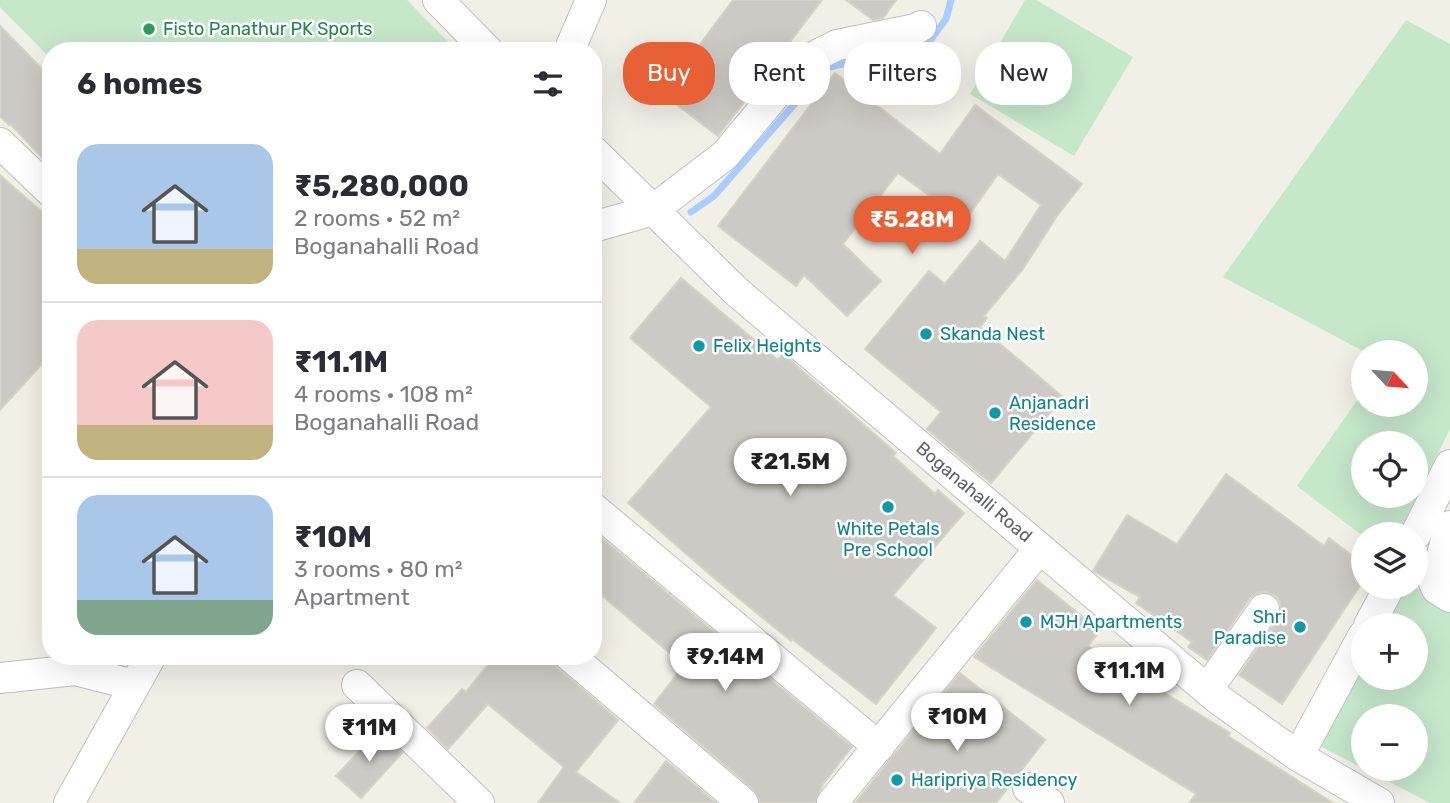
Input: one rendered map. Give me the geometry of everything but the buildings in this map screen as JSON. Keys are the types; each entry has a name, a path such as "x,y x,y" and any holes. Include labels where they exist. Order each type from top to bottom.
{"street":[{"path":"438,0 479,42"},
{"path":"573,42 591,0"},
{"path":"602,224 653,210 725,155 785,83 819,54 837,45 921,26"},
{"path":"0,143 42,183"},
{"name":"Boganahalli Road","path":"602,159 737,292 1207,690 1298,756 1379,803"},
{"path":"1427,522 1440,508 1450,465"},
{"path":"602,516 878,747"},
{"path":"1450,526 1434,583 1437,589 1450,597"},
{"path":"832,803 1040,548"},
{"path":"1207,690 1264,609"},
{"path":"1298,756 1351,658"},
{"path":"69,803 146,665"},
{"path":"581,665 743,803"},
{"path":"4,675 75,670 134,685"},
{"path":"357,685 479,803"}],"green space":[{"name":"Fisto Panathur PK Sports","path":"0,0 407,0 448,42 42,42 42,50 0,7"},
{"path":"1025,0 1036,0 1133,57 1074,156 988,105 1072,105 1072,42 1000,42"},
{"path":"1406,20 1450,44 1450,429 1428,473 1428,431 1351,431 1351,508 1411,508 1404,522 1351,522 1351,527 1297,486 1351,409 1351,417 1428,417 1428,340 1351,340 1351,345 1223,277"},
{"path":"1428,595 1450,609 1450,803 1430,803 1388,781 1428,781 1428,704 1351,704 1351,762 1320,746 1351,690 1428,690 1428,613 1393,613 1401,599 1428,599"}],"waterway":[{"path":"691,212 714,196 826,68 929,42 946,19 951,0"}],"place":[{"name":"Fisto Panathur PK Sports","path":"149,29"},
{"name":"Skanda Nest","path":"926,334"},
{"name":"Felix Heights","path":"699,346"},
{"name":"Anjanadri Residence","path":"995,413"},
{"name":"White Petals Pre School","path":"888,507"},
{"name":"MJH Apartments","path":"1026,622"},
{"name":"Shri Paradise","path":"1300,627"},
{"name":"Haripriya Residency","path":"897,780"}]}
